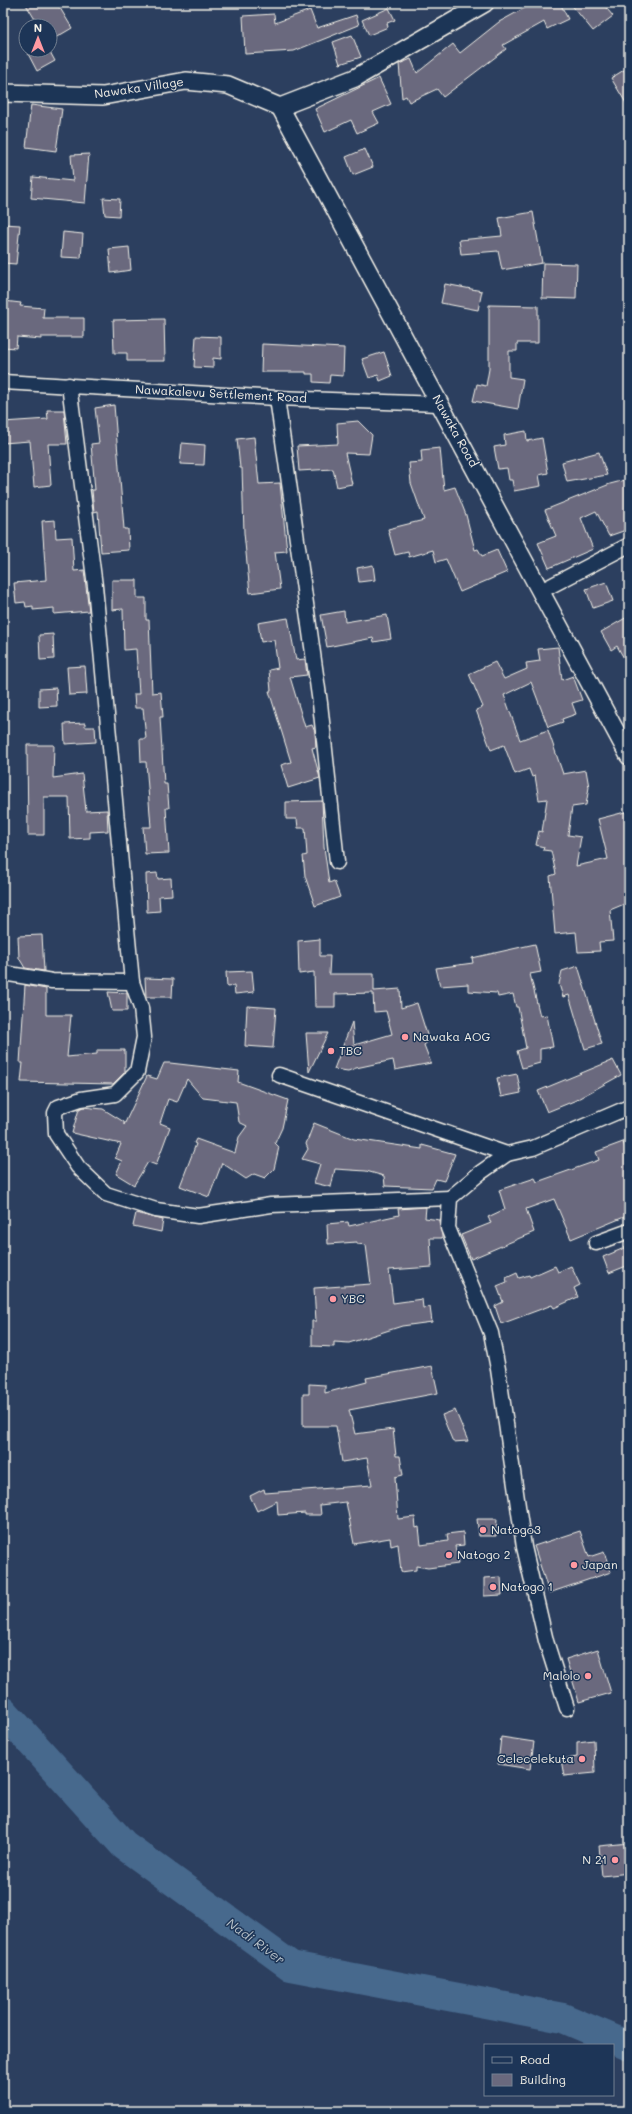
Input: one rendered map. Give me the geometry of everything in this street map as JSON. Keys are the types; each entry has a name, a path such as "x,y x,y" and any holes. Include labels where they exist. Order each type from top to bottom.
{"street":[{"path":"280,107 355,78 485,3"},
{"name":"Nawaka Village","path":"3,93 103,96 186,81 228,85 280,107"},
{"name":"Nawaka Road","path":"280,107 629,756"},
{"name":"Nawakalevu Settlement Road","path":"3,382 277,398 439,404"},
{"path":"68,385 95,586 132,982 141,1008 144,1037 137,1072 115,1094 81,1099 58,1107 55,1113 56,1134 78,1167 106,1194 156,1210 198,1216 271,1205 450,1198 480,1173 507,1154 533,1148 629,1107"},
{"path":"277,398 320,703 337,862"},
{"path":"541,590 629,545"},
{"path":"3,973 52,981 132,982"},
{"path":"279,1075 507,1154"},
{"path":"450,1198 448,1228 491,1333 498,1369 524,1547 546,1642 567,1708"},
{"path":"596,1243 629,1231"}],"building":[{"path":"25,3 57,3 72,28 58,36 58,18 34,18"},
{"path":"534,3 560,3 568,19 547,29 544,22 503,45 506,49 443,97 437,89 409,102 406,96 402,98 399,64 411,59 417,73 453,44 460,53 499,22"},
{"path":"570,3 602,3 613,16 593,31"},
{"path":"389,8 395,20 387,23 388,27 369,35 362,20"},
{"path":"310,10 317,28 356,15 359,25 294,51 245,54 243,16 274,14 275,23"},
{"path":"352,35 361,57 340,64 333,42"},
{"path":"30,58 53,58 55,61 37,71"},
{"path":"624,70 629,78 629,108 611,78"},
{"path":"379,78 391,104 373,112 379,123 357,133 351,120 325,132 315,109"},
{"path":"31,105 62,109 56,151 26,147"},
{"path":"365,149 373,167 353,175 346,157"},
{"path":"89,154 85,203 31,198 33,177 73,181 71,155"},
{"path":"103,198 120,199 119,216 105,215"},
{"path":"533,212 542,263 502,270 498,251 461,254 459,240 502,236 499,218"},
{"path":"3,224 20,225 16,264 3,263"},
{"path":"63,232 83,234 81,258 61,257"},
{"path":"129,247 131,270 111,273 109,249"},
{"path":"543,263 577,264 576,299 542,298"},
{"path":"445,284 482,291 478,310 441,303"},
{"path":"4,301 21,303 20,306 44,308 43,318 84,318 84,337 41,337 41,339 17,337 16,348 3,347"},
{"path":"489,305 538,306 538,343 517,343 517,351 509,351 509,377 523,379 518,409 473,401 477,384 486,386 489,369"},
{"path":"164,319 165,361 127,361 127,353 114,353 113,320"},
{"path":"196,336 221,337 221,359 213,358 213,368 194,367"},
{"path":"262,344 344,348 343,376 330,375 329,383 313,382 313,374 306,374 306,372 261,372"},
{"path":"384,352 392,376 380,381 378,375 369,378 362,359"},
{"path":"114,405 124,529 128,529 129,550 101,552 98,511 94,512 92,490 95,490 91,444 99,443 95,408"},
{"path":"47,410 64,410 67,444 48,444 51,485 34,487 30,441 3,443 3,422 48,419"},
{"path":"358,421 372,435 369,454 345,453 352,484 337,487 333,469 299,471 297,446 338,444 337,423"},
{"path":"526,431 527,441 542,438 548,473 539,475 541,486 514,491 512,480 509,480 507,468 498,469 494,447 505,445 504,435"},
{"path":"254,437 259,484 280,483 287,551 275,552 280,589 250,593 244,533 242,468 240,468 237,439"},
{"path":"182,443 205,445 204,465 180,464"},
{"path":"440,448 444,490 455,487 466,515 475,550 478,549 482,556 497,550 507,572 460,592 446,559 436,562 433,550 409,557 408,552 395,555 388,529 424,520 411,483 409,463 422,462 421,450"},
{"path":"599,452 607,475 567,482 562,462"},
{"path":"629,479 629,529 609,536 596,511 581,518 593,549 549,568 538,543 556,536 545,510 610,484"},
{"path":"55,520 56,538 72,537 74,571 84,570 89,611 54,614 54,608 33,610 33,606 26,607 25,602 16,603 14,583 46,580 42,521"},
{"path":"373,565 375,580 359,582 357,568"},
{"path":"112,580 137,580 137,598 146,598 146,620 149,620 152,693 161,692 163,717 160,717 164,784 167,784 169,808 166,808 169,853 145,854 143,827 151,827 146,762 141,762 140,739 146,739 143,708 135,708 134,694 139,694 136,649 124,650 123,609 112,610"},
{"path":"606,582 613,601 593,608 586,589"},
{"path":"344,611 345,622 387,615 391,639 374,642 373,638 327,647 321,615"},
{"path":"629,616 629,667 617,646 611,650 601,632"},
{"path":"288,618 296,660 305,659 307,675 290,677 305,727 312,725 315,732 316,747 312,748 320,778 288,788 281,765 291,762 269,691 271,691 269,670 278,668 274,640 261,642 258,623"},
{"path":"53,634 54,659 40,660 39,635"},
{"path":"558,647 562,680 573,676 582,700 572,703 576,714 562,719 563,722 548,727 531,682 504,695 520,740 548,730 563,774 586,770 589,787 586,805 572,807 568,835 581,837 576,866 608,859 598,819 629,811 629,902 610,910 613,941 599,942 600,951 578,952 576,932 555,934 550,876 556,874 551,851 543,850 544,847 536,845 539,831 542,832 547,799 539,800 535,776 532,777 529,769 515,774 504,745 491,750 476,710 483,707 469,674 495,662 504,679 527,669 526,663 540,661 538,649"},
{"path":"85,666 87,694 69,695 67,667"},
{"path":"56,688 57,706 39,707 39,689"},
{"path":"85,723 85,727 95,727 96,742 65,744 64,724"},
{"path":"27,745 54,745 53,778 82,774 86,811 107,810 108,831 90,832 90,838 70,839 69,797 44,797 44,835 28,835"},
{"path":"322,801 324,847 329,883 334,881 340,897 315,906 305,876 303,856 307,855 305,828 298,828 297,819 286,819 286,802"},
{"path":"157,873 158,879 171,878 172,895 159,896 160,911 147,912 146,874"},
{"path":"42,935 44,971 25,968 19,958 18,936"},
{"path":"320,939 320,956 330,956 329,974 374,974 374,991 400,989 401,1008 417,1003 429,1041 424,1045 431,1063 395,1070 393,1060 348,1071 334,1069 352,1022 354,1045 392,1034 386,1011 374,1012 373,993 335,994 335,1007 315,1007 314,972 299,974 298,941"},
{"path":"535,944 541,972 530,974 540,1016 547,1015 553,1047 540,1049 540,1063 522,1068 517,1051 526,1048 518,1007 516,1007 513,994 498,997 497,993 468,991 468,984 440,986 436,968 473,963 472,958"},
{"path":"578,966 602,1044 585,1049 569,995 563,997 559,984 562,971"},
{"path":"252,971 254,992 235,994 234,986 227,987 226,972"},
{"path":"145,978 173,979 172,997 146,997"},
{"path":"25,985 46,989 46,1015 71,1015 67,1057 97,1054 97,1050 125,1050 125,1072 113,1084 21,1082 23,1063 20,1063"},
{"path":"108,992 127,993 127,1011 112,1011"},
{"path":"247,1006 276,1008 273,1048 245,1046"},
{"path":"306,1033 328,1033 309,1072"},
{"path":"613,1060 621,1075 574,1101 547,1112 538,1091"},
{"path":"164,1063 239,1071 238,1082 288,1100 282,1128 275,1143 279,1147 274,1169 265,1178 254,1174 246,1179 222,1163 209,1197 180,1186 196,1144 194,1143 196,1139 235,1153 239,1137 247,1126 239,1122 236,1102 203,1098 187,1079 177,1102 168,1099 160,1123 170,1127 156,1165 148,1162 134,1185 116,1174 122,1161 115,1158 121,1144 72,1133 79,1109 83,1107 103,1109 124,1122 124,1125 147,1076 157,1079"},
{"path":"517,1074 521,1093 501,1097 497,1078"},
{"path":"314,1123 354,1139 422,1149 422,1145 455,1154 444,1181 436,1179 432,1188 385,1186 384,1176 366,1171 335,1169 331,1187 314,1183 320,1164 302,1159 308,1149 306,1144"},
{"path":"623,1142 629,1158 629,1215 571,1239 554,1199 526,1209 534,1232 471,1259 461,1235 491,1223 488,1217 505,1209 499,1190 535,1178 537,1182 599,1160 596,1152"},
{"path":"426,1207 425,1218 440,1220 442,1235 442,1238 430,1238 432,1267 389,1270 393,1303 422,1299 423,1308 430,1307 432,1322 402,1326 349,1343 334,1342 334,1347 312,1346 312,1321 316,1321 314,1288 371,1284 366,1245 357,1244 357,1242 328,1244 327,1224 348,1222 349,1226 399,1215 398,1209"},
{"path":"136,1213 163,1220 161,1232 133,1226"},
{"path":"629,1246 629,1265 609,1273 603,1257"},
{"path":"555,1266 558,1272 571,1266 580,1285 574,1288 578,1297 554,1308 552,1305 501,1324 495,1306 503,1302 497,1286 507,1282 506,1278 517,1273 519,1278 529,1275 530,1277"},
{"path":"432,1366 438,1393 349,1410 355,1434 393,1429 396,1456 400,1456 403,1475 395,1477 398,1519 415,1517 416,1528 419,1527 421,1545 448,1541 447,1534 463,1532 464,1545 455,1546 458,1564 428,1568 416,1566 416,1570 401,1572 398,1544 391,1546 390,1538 354,1544 346,1502 320,1505 321,1515 305,1515 305,1513 278,1515 277,1501 257,1511 250,1496 264,1489 265,1493 372,1485 367,1458 342,1462 336,1426 303,1426 303,1394 309,1394 309,1384 325,1385 325,1393 367,1382 366,1378"},
{"path":"455,1410 468,1441 453,1442 442,1415"},
{"name":"Natogo3","path":"477,1519 497,1519 496,1536 479,1536"},
{"name":"Japan","path":"580,1531 589,1557 604,1552 611,1572 549,1593 534,1546"},
{"name":"Natogo 1","path":"501,1577 502,1595 484,1596 484,1578"},
{"name":"Malolo","path":"598,1649 611,1693 579,1702 566,1659"},
{"path":"501,1737 534,1742 530,1769 498,1764"},
{"name":"Celecelekuta","path":"594,1740 595,1773 564,1776 561,1760 577,1757 577,1742"},
{"name":"N 21","path":"629,1843 629,1873 602,1876 599,1846"}],"waterway":[{"name":"Nadi River","path":"3,1711 124,1845 291,1966 563,2018 629,2046"}],"place":[{"name":"Nawaka AOG","path":"405,1037"},
{"name":"TBC","path":"331,1051"},
{"name":"YBC","path":"333,1299"},
{"name":"Natogo3","path":"483,1530"},
{"name":"Natogo 2","path":"449,1555"},
{"name":"Japan","path":"574,1565"},
{"name":"Natogo 1","path":"493,1587"},
{"name":"Malolo","path":"588,1676"},
{"name":"Celecelekuta","path":"582,1759"},
{"name":"N 21","path":"615,1860"}]}
